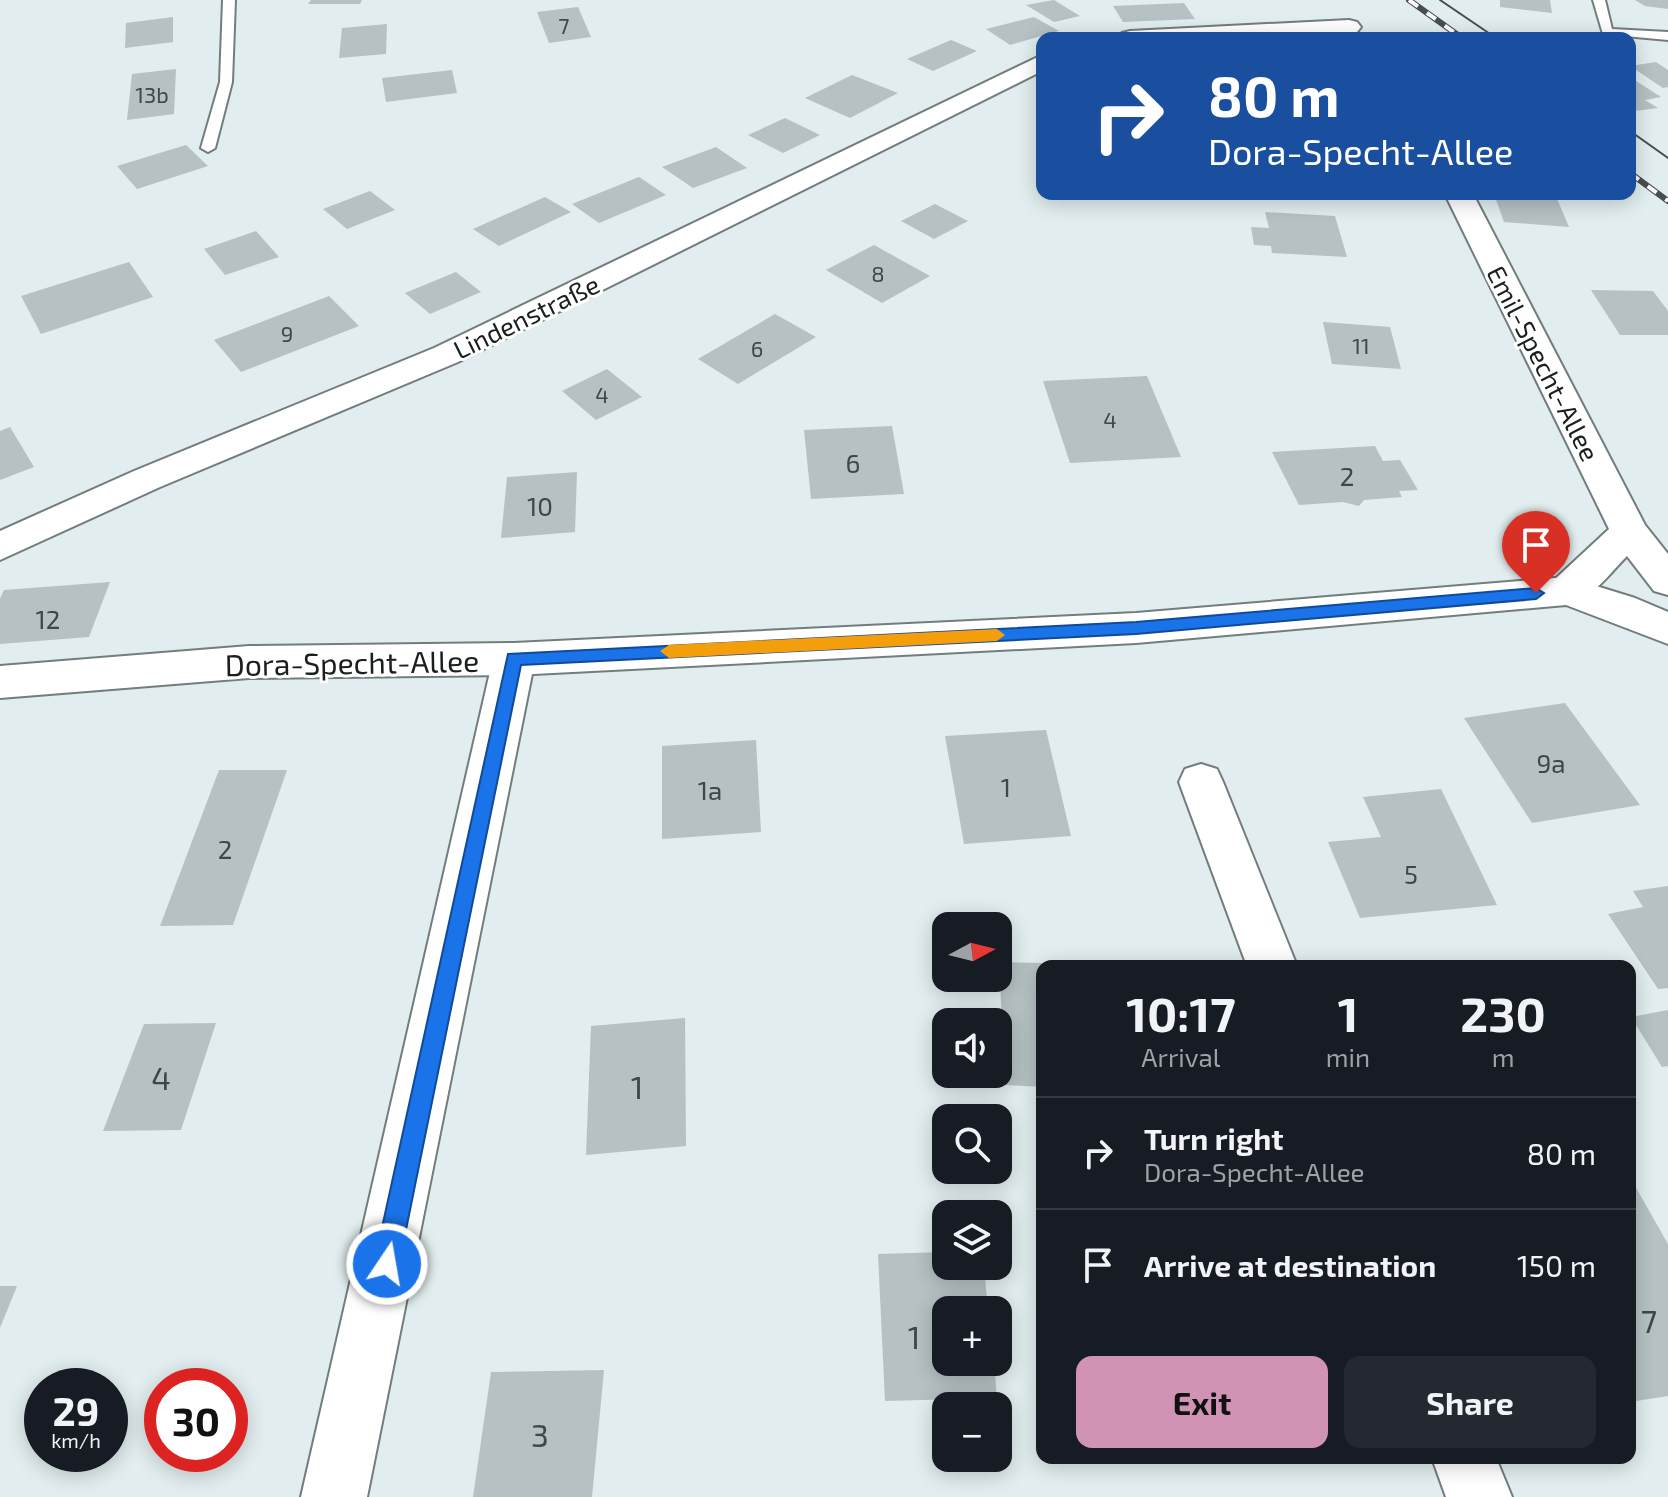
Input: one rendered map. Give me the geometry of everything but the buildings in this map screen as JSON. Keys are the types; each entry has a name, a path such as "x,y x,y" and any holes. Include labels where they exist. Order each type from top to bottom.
{"street":[{"path":"1294,5 1353,32"},
{"name":"Lindenstraße","path":"0,547 147,479 446,355 1036,65"},
{"name":"Emil-Specht-Allee","path":"1462,200 1629,532 1668,581"},
{"path":"1629,532 1567,591 1621,608 1668,629"},
{"name":"Dora-Specht-Allee","path":"0,682 249,662 514,659 1136,628 1567,591"},
{"path":"334,1497 514,659"},
{"path":"1201,782 1270,960"},
{"path":"1466,1464 1479,1497"}],"lane":[{"path":"208,148 226,82 229,0"},
{"path":"1599,0 1607,32"},
{"path":"1636,34 1668,36"}],"tram line":[{"path":"1440,0 1487,32"},
{"path":"1636,135 1668,158"}],"railway":[{"path":"1409,0 1454,32"},
{"path":"1636,177 1668,201"}],"slow traffic":[{"path":"669,651 997,635"}],"route":[{"path":"387,1264 514,659 1136,628 1536,593"}]}
